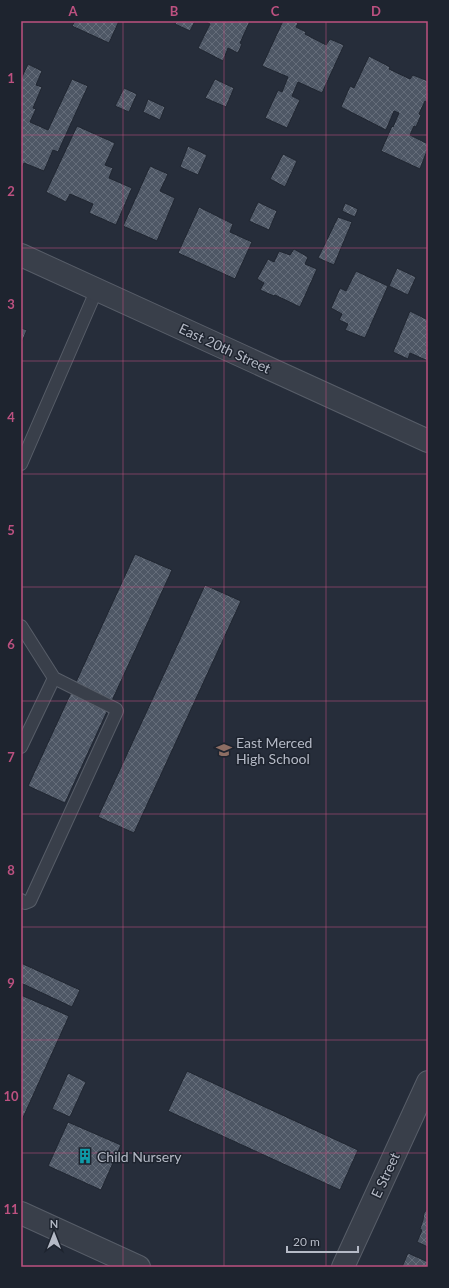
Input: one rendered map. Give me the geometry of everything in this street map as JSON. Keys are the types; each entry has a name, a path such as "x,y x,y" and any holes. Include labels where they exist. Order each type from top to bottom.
{"street":[{"name":"East 20th Street","path":"21,255 428,441"},
{"name":"E Street","path":"343,1267 428,1082"},
{"path":"21,1213 139,1267"}],"lane":[{"path":"21,464 96,289"},
{"path":"21,626 54,678 116,709 117,711 30,901 25,903 21,900"},
{"path":"21,747 54,678"}],"building":[{"path":"75,21 119,21 109,43 72,26"},
{"path":"177,21 195,21 190,31 175,24"},
{"path":"204,21 250,21 240,43 242,44 238,53 228,48 223,61 198,48 210,24"},
{"path":"283,21 296,21 295,22 298,23 296,27 306,32 305,34 326,45 330,39 344,45 322,93 298,82 292,96 300,100 287,128 265,118 278,90 282,92 288,77 262,66"},
{"path":"369,56 390,67 389,69 410,79 413,75 428,81 428,103 425,101 419,114 421,115 416,127 414,126 410,135 428,144 428,148 420,169 381,151 399,113 394,111 386,130 341,107 350,86 354,88"},
{"path":"28,64 42,71 36,85 42,87 33,108 36,109 30,122 48,130 72,79 88,86 58,152 53,150 44,171 24,163 21,170 21,79"},
{"path":"215,79 234,88 226,107 205,98"},
{"path":"124,88 137,94 129,112 115,106"},
{"path":"148,99 165,107 160,120 143,112"},
{"path":"77,126 115,143 105,165 113,168 109,178 132,188 116,225 89,213 93,204 70,194 66,202 46,192"},
{"path":"188,146 207,155 198,175 180,167"},
{"path":"283,154 297,161 285,187 270,179"},
{"path":"150,166 168,174 160,191 175,198 157,241 123,226"},
{"path":"258,202 277,211 269,230 249,221"},
{"path":"345,203 358,209 355,217 342,211"},
{"path":"199,207 233,224 230,232 252,242 235,279 178,253"},
{"path":"338,217 352,222 334,265 318,258"},
{"path":"294,249 308,257 305,264 317,269 300,307 275,295 274,296 260,290 264,283 257,279 268,259 274,262 279,251 290,255"},
{"path":"397,268 416,277 408,295 389,286"},
{"path":"356,271 388,286 365,338 345,330 348,324 339,320 342,314 331,308 340,288 346,291"},
{"path":"410,311 428,320 428,361 410,353 408,359 393,352"},
{"path":"21,328 27,330 21,344"},
{"path":"135,554 172,570 65,803 28,786"},
{"path":"205,585 241,601 134,833 98,817"},
{"path":"21,963 80,990 72,1007 21,983"},
{"path":"21,995 69,1016 21,1122"},
{"path":"187,1071 358,1150 340,1190 168,1111"},
{"path":"68,1073 86,1082 70,1117 52,1109"},
{"name":"Child Nursery","path":"68,1122 121,1145 101,1190 48,1166"},
{"path":"428,1208 428,1247 417,1242 422,1230 420,1229 424,1213"},
{"path":"408,1253 428,1262 428,1267 402,1267"}],"place":[{"name":"East Merced High School","path":"224,750"},
{"name":"Child Nursery","path":"85,1156"}]}
